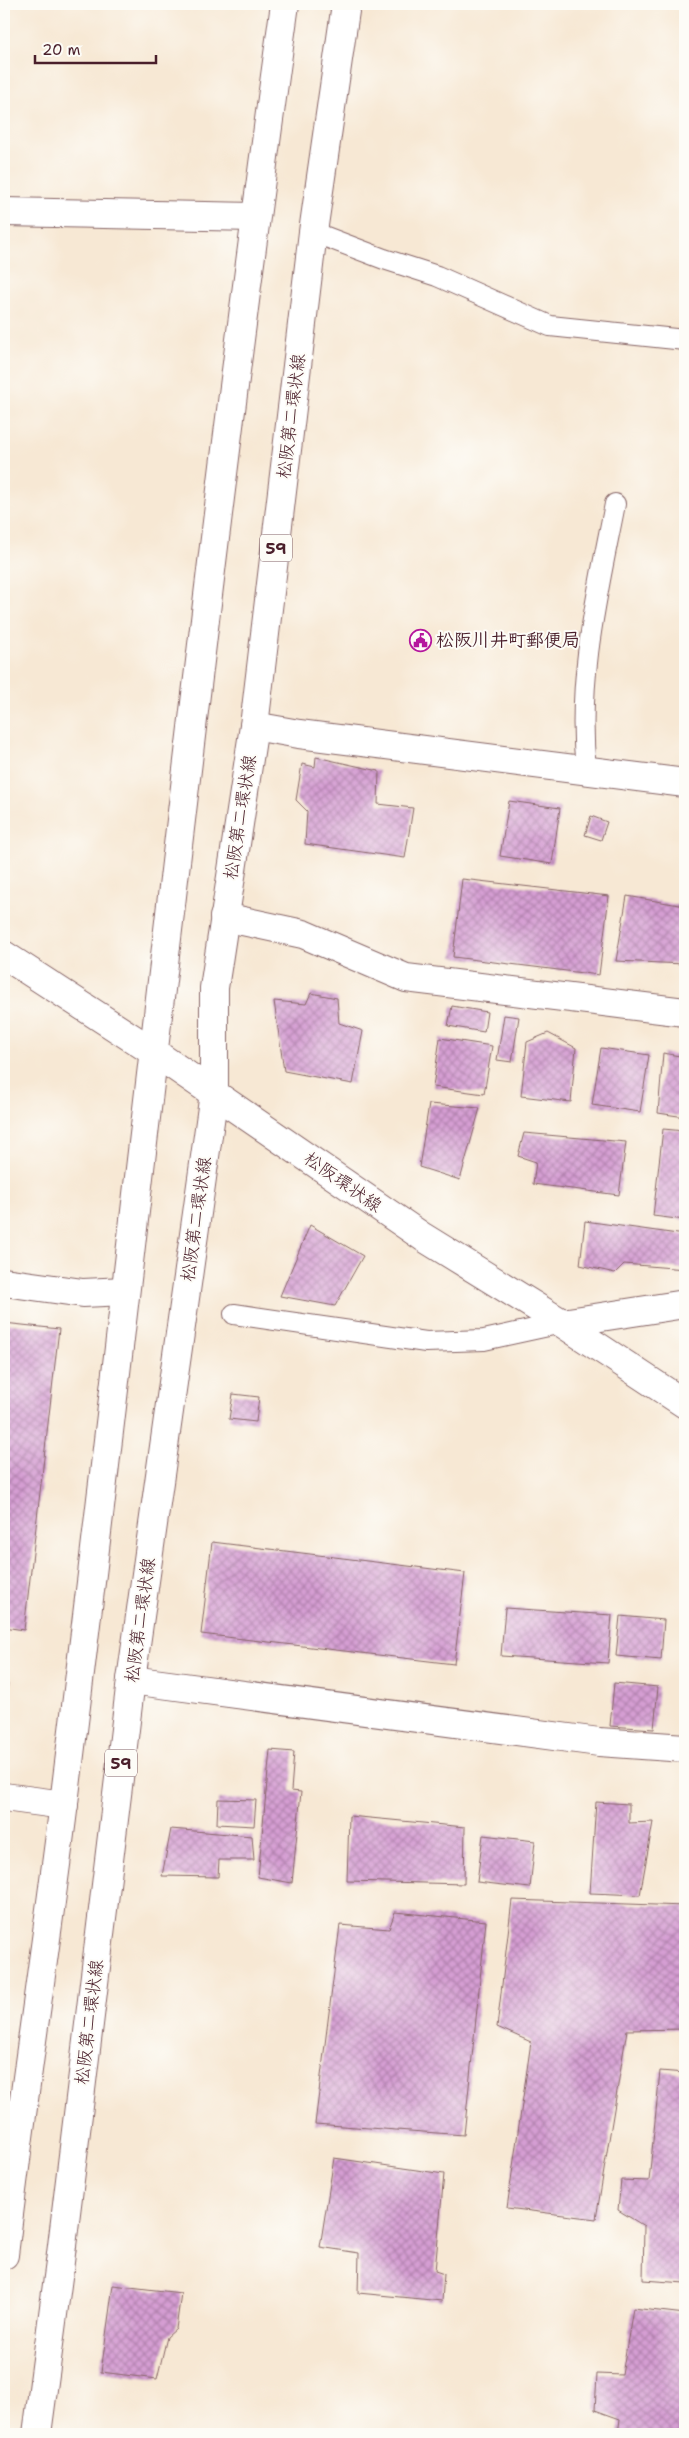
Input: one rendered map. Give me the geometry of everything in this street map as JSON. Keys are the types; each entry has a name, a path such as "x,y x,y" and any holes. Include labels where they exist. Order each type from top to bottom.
{"main road":[{"path":"4,2255 5,2228 64,1805 152,1051 255,217 285,4"},
{"name":"松阪第二環状線","path":"37,2434 131,1680 214,1094 214,988 254,726 313,232 346,4"},
{"path":"4,212 255,217"},
{"path":"254,726 299,734 685,782"},
{"path":"224,917 303,934 406,978 685,1012"},
{"name":"松阪環状線","path":"4,955 152,1051 423,1237 562,1323 685,1404"},
{"path":"4,1282 83,1293 125,1291"},
{"path":"562,1323 685,1304"},
{"path":"131,1680 599,1742 685,1748"},
{"path":"4,1797 64,1805"}],"lane":[{"path":"313,232 384,259 437,276 550,326 685,340"},
{"path":"586,769 583,737 590,630 615,504"},
{"path":"234,1314 426,1342 484,1340 562,1323"}],"building":[{"path":"316,757 379,771 378,804 413,808 405,858 305,844 307,811 296,800 302,764 315,767"},
{"path":"509,801 560,808 552,864 500,856"},
{"path":"591,816 607,822 601,840 585,835"},
{"path":"462,879 609,896 599,975 453,957"},
{"path":"627,896 685,906 685,964 616,961"},
{"path":"311,993 337,998 339,1023 363,1031 353,1084 284,1071 274,1001 306,1004"},
{"path":"452,1006 487,1012 484,1032 448,1026"},
{"path":"504,1015 519,1017 512,1062 497,1060"},
{"path":"548,1033 576,1048 571,1102 521,1096 527,1042"},
{"path":"440,1038 492,1046 484,1094 433,1087"},
{"path":"601,1048 649,1055 640,1112 592,1105"},
{"path":"663,1053 685,1057 685,1117 658,1113"},
{"path":"429,1104 480,1108 460,1180 419,1167"},
{"path":"663,1129 685,1131 685,1220 653,1216"},
{"path":"524,1133 626,1142 619,1195 533,1184 536,1162 518,1156"},
{"path":"585,1221 685,1235 685,1269 624,1264 615,1273 580,1265"},
{"path":"310,1225 363,1256 335,1306 280,1296"},
{"path":"4,1323 59,1329 24,1630 4,1627"},
{"path":"233,1394 259,1397 256,1422 229,1419"},
{"path":"212,1542 465,1573 454,1664 201,1634"},
{"path":"505,1608 612,1615 608,1663 501,1656"},
{"path":"620,1616 664,1620 661,1660 616,1656"},
{"path":"614,1683 658,1687 654,1729 610,1726"},
{"path":"4,1684 8,1684 5,1708 4,1708"},
{"path":"270,1750 294,1752 291,1791 301,1792 292,1883 258,1877"},
{"path":"218,1799 256,1800 254,1826 217,1824"},
{"path":"596,1802 629,1804 629,1823 653,1822 640,1895 590,1893"},
{"path":"349,1816 465,1827 464,1884 347,1881"},
{"path":"171,1829 252,1836 254,1860 219,1860 218,1877 162,1876"},
{"path":"483,1835 535,1841 530,1888 477,1882"},
{"path":"512,1900 685,1906 685,2029 627,2030 596,2219 507,2208 531,2042 497,2027"},
{"path":"395,1912 486,1921 464,2135 315,2124 340,1925 389,1929"},
{"path":"660,2071 685,2073 685,2283 643,2280 644,2226 618,2210 621,2180 649,2181"},
{"path":"334,2158 444,2174 435,2271 444,2274 442,2301 358,2293 359,2253 320,2247"},
{"path":"113,2285 181,2293 176,2329 167,2337 157,2379 101,2372"},
{"path":"633,2308 685,2314 685,2434 618,2434 620,2419 595,2410 597,2374 622,2375"}],"place":[{"name":"松阪川井町郵便局","path":"420,640"}]}
